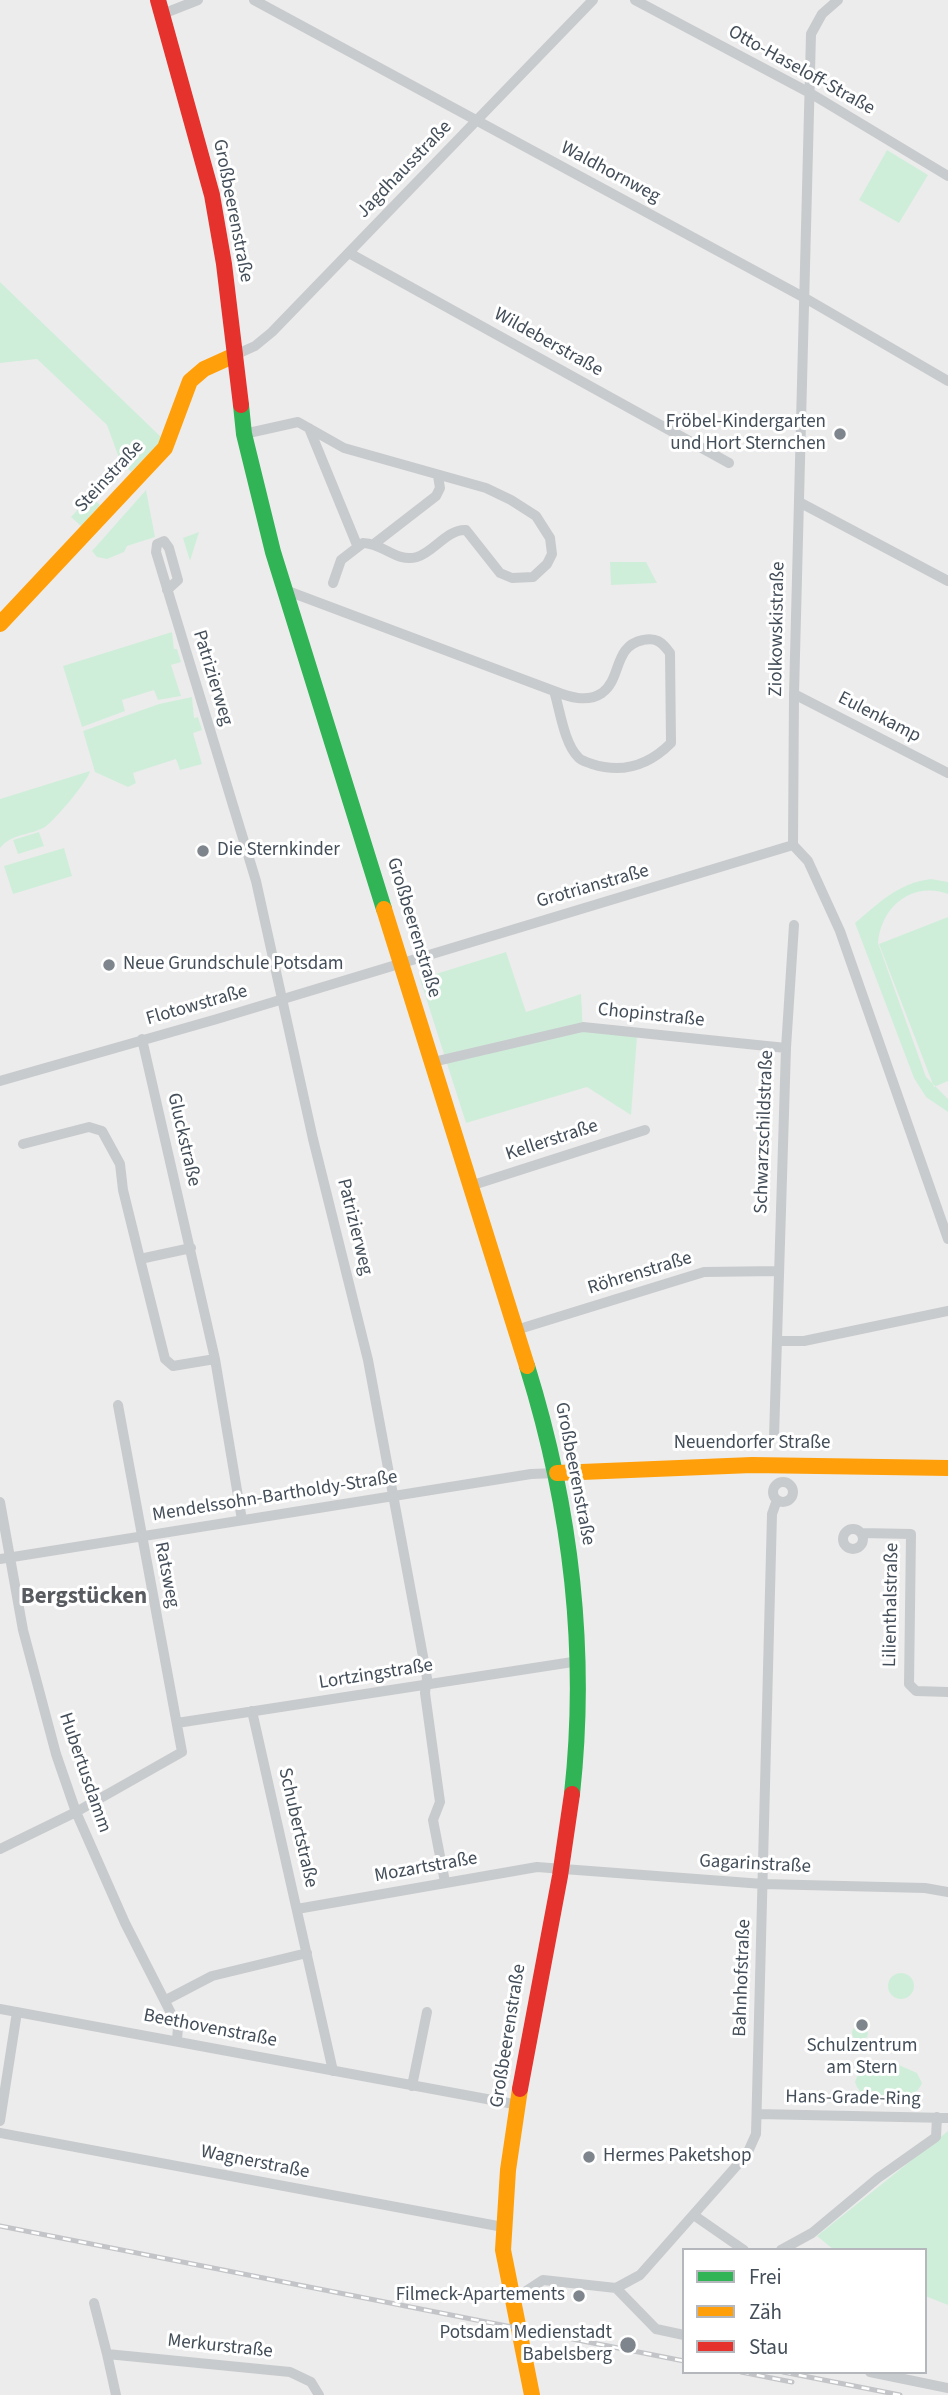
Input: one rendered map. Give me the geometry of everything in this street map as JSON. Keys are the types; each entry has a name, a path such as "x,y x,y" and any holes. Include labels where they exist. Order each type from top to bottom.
{"street":[{"path":"159,7 198,0"},
{"name":"Waldhornweg","path":"254,0 804,298 948,381"},
{"name":"Jagdhausstraße","path":"235,355 255,346 272,332 593,0"},
{"name":"Otto-Haseloff-Straße","path":"635,0 810,93 948,176"},
{"name":"Ziolkowskistraße","path":"793,845 794,694 811,34 822,14 838,0"},
{"name":"Großbeerenstraße","path":"159,7 212,195 224,264 244,434 273,552 516,1330 556,1474 568,1542 579,1661 575,1770 561,1869 519,2105 502,2250 532,2395"},
{"name":"Wildeberstraße","path":"349,253 729,463"},
{"name":"Steinstraße","path":"0,624 165,448 182,395 194,376 235,355"},
{"path":"244,434 298,422 344,448 486,488 536,516 552,546 552,554 541,572 523,580 500,573 468,532 462,530 425,553 411,558 398,556 374,544 357,545 341,560 333,583"},
{"path":"309,428 357,545"},
{"path":"374,544 436,496 440,488 438,476"},
{"path":"799,502 947,576"},
{"name":"Patrizierweg","path":"167,590 256,881 368,1360 426,1685 440,1802 433,1819 445,1882"},
{"path":"285,590 575,698 594,697 604,692 621,654 633,642 653,638 663,643 670,653 671,743 657,757 622,769 605,768 579,760 572,750 554,691"},
{"name":"Eulenkamp","path":"794,694 948,773"},
{"path":"793,845 808,861 840,931 948,1239"},
{"name":"Grotrianstraße","path":"402,962 793,845"},
{"name":"Schwarzschildstraße","path":"774,1437 786,1048 794,925"},
{"name":"Flotowstraße","path":"0,1081 210,1018 217,1019 402,962"},
{"name":"Chopinstraße","path":"433,1062 583,1027 786,1048"},
{"name":"Gluckstraße","path":"142,1040 215,1359 242,1520"},
{"path":"23,1144 89,1127 102,1131 120,1164 123,1190 165,1359 173,1366 215,1359"},
{"name":"Kellerstraße","path":"470,1186 645,1130"},
{"path":"141,1259 191,1248"},
{"name":"Röhrenstraße","path":"516,1330 704,1272 778,1271"},
{"path":"777,1341 804,1341 948,1311"},
{"name":"Ratsweg","path":"76,1812 181,1752 118,1405"},
{"name":"Neuendorfer Straße","path":"556,1474 667,1465 775,1464 948,1468"},
{"name":"Mendelssohn-Bartholdy-Straße","path":"5,1559 531,1474 556,1474"},
{"name":"Bahnhofstraße","path":"617,2288 640,2276 695,2216 747,2154 756,2134 772,1514 777,1500"},
{"name":"Hubertusdamm","path":"0,1502 5,1559 39,1697 76,1812 125,1923 166,2000 178,2028 177,2040"},
{"name":"Lilienthalstraße","path":"862,1533 911,1534 909,1684 916,1691 948,1692"},
{"name":"Lortzingstraße","path":"177,1723 579,1661"},
{"name":"Schubertstraße","path":"252,1711 333,2071"},
{"path":"0,1849 76,1812"},
{"name":"Mozartstraße","path":"297,1909 537,1867 561,1869"},
{"name":"Gagarinstraße","path":"561,1869 763,1884 925,1888 948,1892"},
{"path":"166,2000 212,1976 307,1953"},
{"name":"Beethovenstraße","path":"0,2009 519,2105"},
{"path":"0,2121 18,2012"},
{"path":"412,2086 427,2012"},
{"name":"Hans-Grade-Ring","path":"757,2114 943,2117"},
{"path":"785,2248 812,2233 878,2178 936,2137 943,2117"},
{"name":"Wagnerstraße","path":"0,2133 503,2227"},
{"path":"695,2216 741,2248"},
{"path":"511,2301 543,2280 617,2288 656,2329 682,2335"},
{"path":"94,2303 116,2395"},
{"name":"Merkurstraße","path":"107,2354 290,2372 311,2382 319,2395"},
{"path":"880,2374 948,2388"}],"green space":[{"path":"887,150 928,175 899,223 859,200"},
{"path":"0,282 161,437 159,443 131,472 119,458 107,425 37,359 0,363"},
{"path":"146,490 155,537 127,546 124,552 107,559 97,557 92,551"},
{"path":"90,496 100,505 81,526 71,517"},
{"path":"199,532 190,561 183,538"},
{"path":"610,562 646,562 657,583 611,585"},
{"path":"172,632 174,649 177,649 181,662 171,665 181,696 158,700 154,690 122,700 125,711 82,727 63,666"},
{"path":"192,697 194,718 198,717 202,730 193,733 202,764 180,770 176,759 133,773 136,783 128,787 95,772 83,731 159,704"},
{"path":"90,771 78,791 45,827 15,837 0,848 0,799"},
{"path":"39,832 44,846 18,854 13,840"},
{"path":"64,848 72,876 13,894 4,866"},
{"path":"931,879 948,882 948,894 922,891 901,900 885,918 878,943 926,1077 948,1099 948,1112 926,1097 914,1078 855,923 899,889"},
{"path":"948,917 948,1081 934,1087 879,944"},
{"path":"506,952 526,1012 581,994 583,1031 637,1037 631,1115 587,1087 466,1123 420,979"},
{"path":"901,1973 910,1977 914,1986 910,1995 901,1999 892,1995 888,1986 892,1977"},
{"path":"860,2025 866,2027 866,2039 860,2041 854,2039 852,2033 854,2027"},
{"path":"892,2062 917,2073 922,2083 917,2091 899,2101 888,2102 877,2101 860,2091 855,2082 865,2068"},
{"path":"948,2131 948,2305 927,2297 927,2248 832,2248 817,2236"}],"railway":[{"path":"0,2226 682,2361"},
{"path":"751,2374 792,2382"},
{"path":"793,2374 900,2395"}],"traffic: fast":[{"path":"241,405 244,434 273,552 384,909"},
{"path":"527,1366 554,1471 572,1577 578,1685 572,1794"}],"traffic: slow":[{"path":"0,624 165,448 190,381 204,369 235,355"},
{"path":"384,909 527,1366"},
{"path":"557,1473 752,1465 948,1468"},
{"path":"520,2089 508,2170 503,2250 532,2395"}],"traffic: jam":[{"path":"158,0 212,195 224,264 241,405"},
{"path":"520,2089 560,1876 572,1794"}],"place":[{"name":"Fröbel-Kindergarten und Hort Sternchen","path":"840,434"},
{"name":"Die Sternkinder","path":"203,851"},
{"name":"Neue Grundschule Potsdam","path":"109,965"},
{"name":"Schulzentrum am Stern","path":"862,2025"},
{"name":"Hermes Paketshop","path":"589,2157"},
{"name":"Filmeck-Apartements","path":"579,2296"},
{"name":"Potsdam Medienstadt Babelsberg","path":"628,2345"}],"district":[{"name":"Bergstücken","path":"84,1598"}]}
